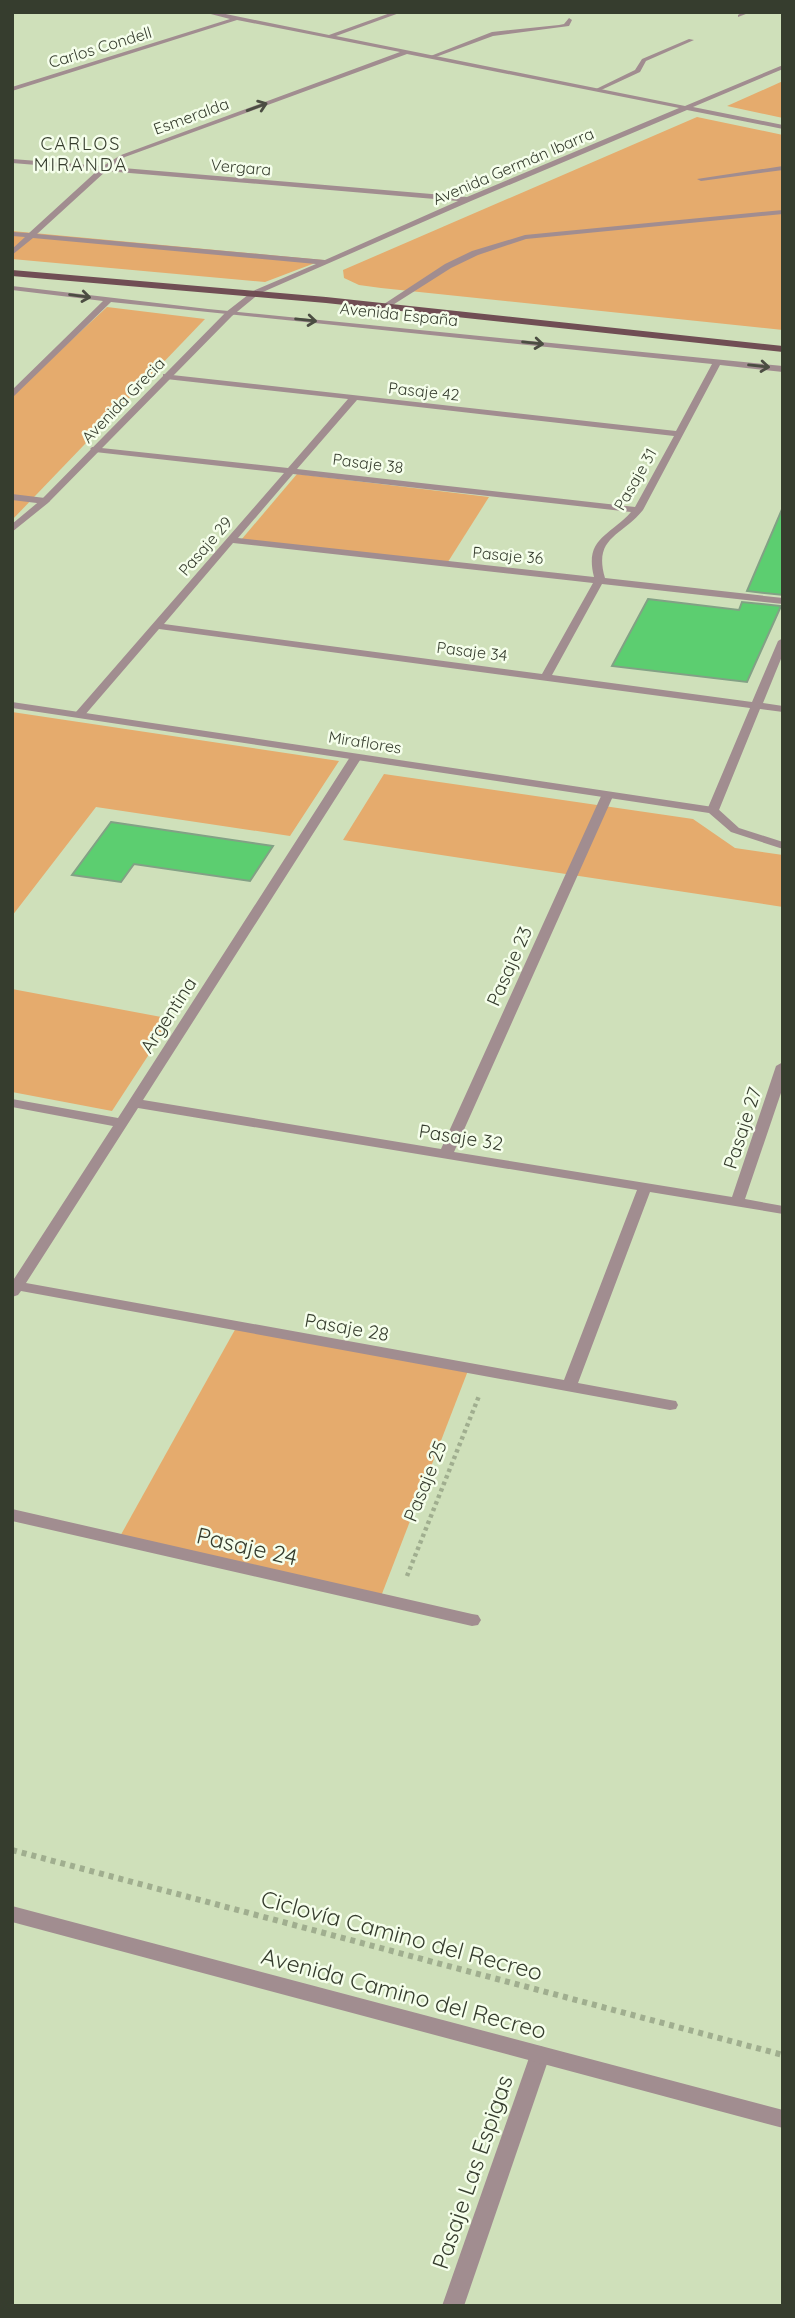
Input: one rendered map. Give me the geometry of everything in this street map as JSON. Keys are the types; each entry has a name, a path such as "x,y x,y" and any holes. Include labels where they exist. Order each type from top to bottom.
{"main road":[{"name":"Avenida España","path":"12,265 209,285 256,293"},
{"name":"Avenida España","path":"12,274 256,293 783,349"}],"street":[{"path":"208,12 225,16 236,15 330,37 783,127"},
{"path":"330,37 399,12"},
{"path":"740,16 748,12"},
{"name":"Carlos Condell","path":"12,89 236,15"},
{"path":"431,57 492,34 559,27 566,25 569,20"},
{"path":"597,90 638,71 644,60 691,40"},
{"name":"Esmeralda","path":"12,253 104,169 134,152 407,52"},
{"name":"Avenida Germán Ibarra","path":"256,293 783,67"},
{"path":"12,82 25,85"},
{"name":"Vergara","path":"12,161 468,200"},
{"path":"701,179 783,168"},
{"path":"385,306 448,266 475,253 525,237 783,212"},
{"path":"12,234 327,262"},
{"name":"Avenida España","path":"12,288 229,314 783,369"},
{"name":"Avenida Grecia","path":"12,529 45,501 229,314 256,293"},
{"path":"12,395 109,300"},
{"name":"Pasaje 31","path":"600,579 593,560 594,551 628,524 638,510 718,362"},
{"name":"Pasaje 42","path":"166,376 679,434"},
{"name":"Pasaje 29","path":"80,715 354,398"},
{"name":"Pasaje 38","path":"95,449 638,510"},
{"path":"12,497 45,501"},
{"name":"Pasaje 36","path":"230,540 783,601"},
{"path":"546,677 600,579"},
{"name":"Pasaje 34","path":"157,626 783,709"},
{"path":"783,641 713,810 735,830 783,846"},
{"name":"Miraflores","path":"12,705 713,810"},
{"name":"Argentina","path":"15,1290 356,757"},
{"name":"Pasaje 23","path":"446,1154 608,794"},
{"name":"Pasaje 27","path":"737,1203 783,1066"},
{"path":"12,1103 121,1123"},
{"name":"Pasaje 32","path":"134,1103 783,1210"},
{"path":"569,1387 645,1187"},
{"name":"Pasaje 28","path":"15,1290 670,1405"},
{"name":"Pasaje 24","path":"12,1515 472,1620"},
{"name":"Avenida Camino del Recreo","path":"12,1914 783,2119"},
{"name":"Pasaje Las Espigas","path":"453,2306 540,2055"}],"path":[{"name":"Pasaje 25","path":"397,1603 488,1372"},
{"name":"Ciclovía Camino del Recreo","path":"12,1850 783,2055"}],"shaded area":[{"path":"783,81 783,118 727,106"},
{"path":"697,117 783,135 783,330 381,288 359,285 344,278 343,270"},
{"path":"12,231 323,260 265,282 12,259"},
{"path":"107,307 205,319 12,520 12,395"},
{"path":"297,474 489,497 446,565 241,540"},
{"path":"12,712 339,761 290,836 96,807 12,916"},
{"path":"384,774 693,819 735,848 783,855 783,907 343,840"},
{"path":"12,989 172,1019 112,1111 12,1092"},
{"path":"237,1326 469,1368 380,1599 118,1540"}],"building":[{"path":"783,507 783,595 747,591"},
{"path":"648,599 739,610 742,602 781,606 747,682 612,666"},
{"path":"111,822 273,846 250,881 134,864 121,882 72,875"}],"district":[{"name":"CARLOS MIRANDA","path":"81,153"}]}
